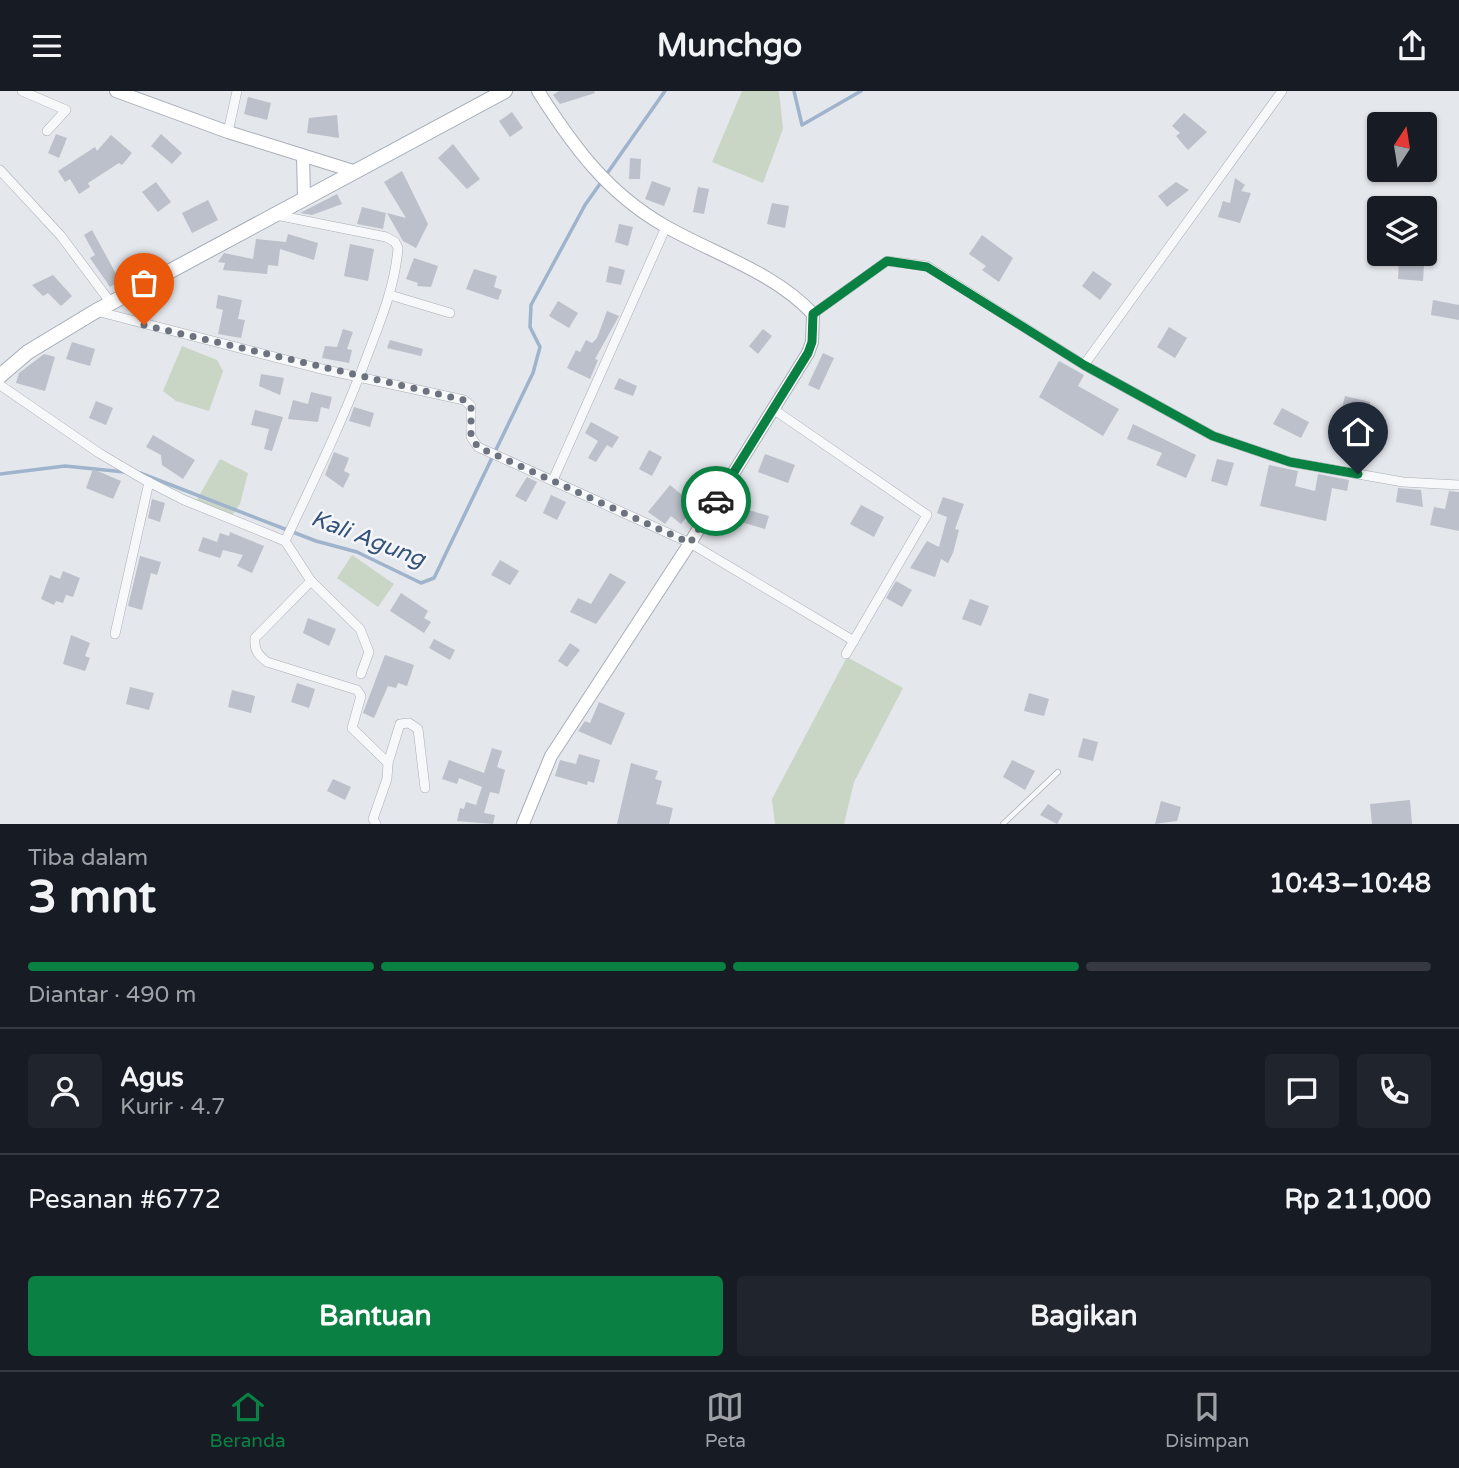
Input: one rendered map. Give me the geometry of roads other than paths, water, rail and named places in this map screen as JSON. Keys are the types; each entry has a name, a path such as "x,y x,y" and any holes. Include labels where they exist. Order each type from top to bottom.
{"main road":[{"path":"0,376 28,352 96,311 505,91"}],"street":[{"path":"22,91 66,110 47,131"},
{"path":"116,91 228,132 353,171"},
{"path":"228,132 237,91"},
{"path":"538,91 572,144 597,174 635,208 776,285 813,314"},
{"path":"1084,365 1282,91"},
{"path":"303,157 304,197"},
{"path":"0,170 61,236 111,303"},
{"path":"276,215 386,237 396,242 396,266 390,295 335,439 286,540"},
{"path":"553,480 666,227"},
{"path":"813,314 887,261 927,267 1084,365 1213,436 1290,462 1403,482 1459,485"},
{"path":"390,295 450,313"},
{"path":"96,311 464,400 471,406 474,415 473,442 486,451 690,543 854,641"},
{"path":"523,824 551,756 690,543 808,353 812,342 813,314"},
{"path":"0,385 146,481 286,540 311,581 360,629 367,640 369,652 361,674"},
{"path":"773,409 927,515 846,654"},
{"path":"115,634 146,481"},
{"path":"311,581 256,638 254,647 267,662 357,689 361,696 352,728 388,763"},
{"path":"376,824 373,819 387,779 388,763 400,725 409,723 418,729 421,736 425,788"}],"lane":[{"path":"1003,824 1058,772"}],"waterway":[{"name":"Kali Agung","path":"606,175 665,91"},
{"name":"Kali Agung","path":"794,91 802,125 861,91"},
{"name":"Kali Agung","path":"140,473 316,541 357,552 421,583 434,578 533,373 540,347 530,327 531,305 585,205 602,181"},
{"name":"Kali Agung","path":"0,474 65,466 125,472"}]}
